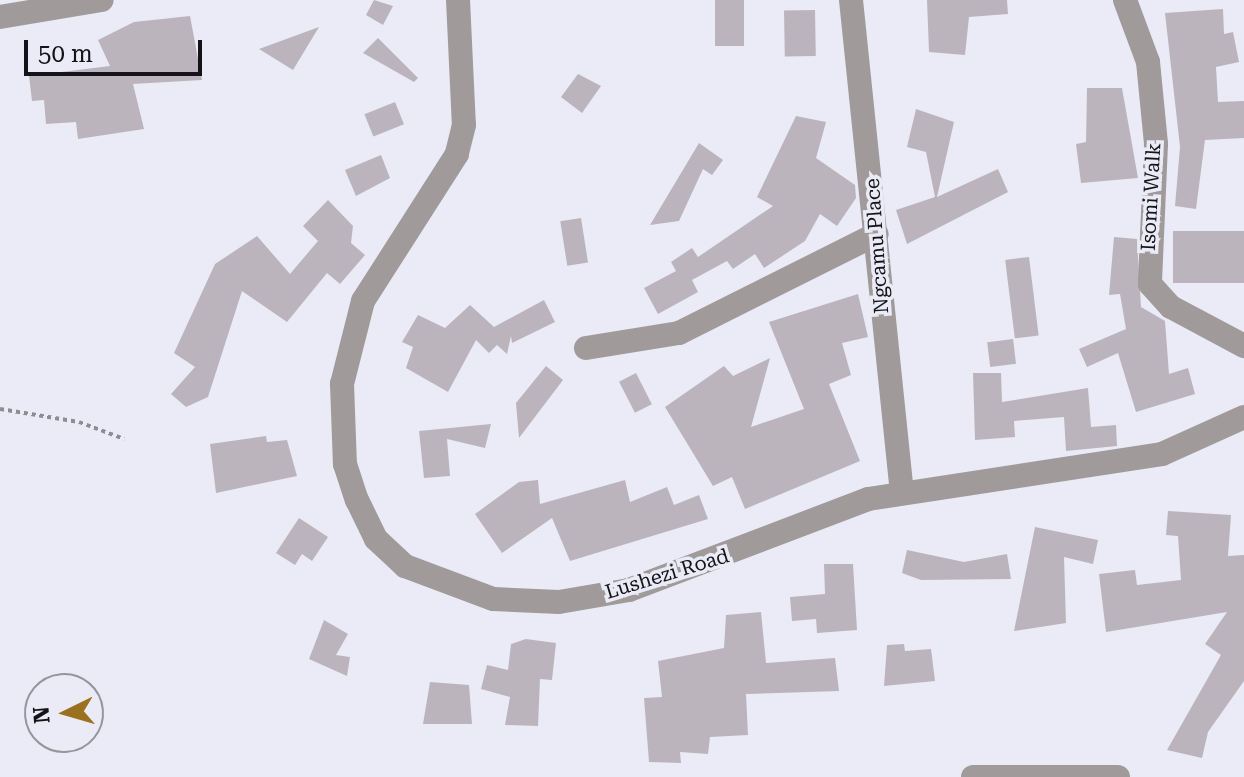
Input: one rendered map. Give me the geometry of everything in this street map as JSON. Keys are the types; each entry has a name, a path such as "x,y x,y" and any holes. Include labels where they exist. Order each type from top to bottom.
{"street":[{"path":"0,17 102,0"},
{"name":"Lushezi Road","path":"458,0 464,125 457,154 363,301 347,345 345,464 376,539 442,585 493,599 559,602 704,567 902,492 1162,454 1244,417"},
{"name":"Ngcamu Place","path":"851,0 902,492"},
{"name":"Isomi Walk","path":"1125,0 1148,62 1153,117 1150,284 1171,307 1244,346"},
{"path":"586,348 679,333 877,234"},
{"path":"973,777 1118,777"}],"path":[{"path":"0,409 124,439"}],"building":[{"path":"374,0 393,6 383,25 366,15"},
{"path":"715,0 744,0 744,46 715,46"},
{"path":"927,0 1007,0 1008,14 969,17 965,55 929,52"},
{"path":"1223,9 1224,34 1233,32 1239,62 1216,67 1218,102 1244,101 1244,138 1205,140 1196,209 1175,206 1180,147 1165,13"},
{"path":"815,10 816,56 785,57 784,11"},
{"path":"190,16 202,80 133,84 144,129 78,139 76,122 46,124 44,100 32,101 29,76 110,66 98,40 134,22"},
{"path":"319,27 293,70 259,49"},
{"path":"378,38 418,78 414,82 363,53"},
{"path":"578,74 601,86 582,113 561,97"},
{"path":"1087,88 1122,88 1138,178 1081,183 1076,144 1086,142"},
{"path":"395,102 404,124 373,137 364,114"},
{"path":"916,109 954,122 937,197 998,169 1008,192 907,244 896,210 935,197 926,152 907,147"},
{"path":"796,116 826,122 816,158 855,185 856,198 837,226 820,214 805,241 764,268 755,254 733,269 727,261 692,280 698,292 658,314 644,288 676,271 671,262 692,248 698,257 773,206 757,197"},
{"path":"699,143 723,160 712,175 703,169 679,221 650,225"},
{"path":"381,155 390,178 356,196 345,170"},
{"path":"328,200 353,226 351,243 365,255 340,284 327,273 287,322 242,291 208,397 186,407 171,394 195,367 174,353 215,264 257,236 290,274 318,241 303,226"},
{"path":"581,218 588,262 567,266 560,221"},
{"path":"1173,231 1244,231 1244,283 1173,283"},
{"path":"1114,237 1137,239 1141,307 1165,321 1169,374 1188,368 1195,394 1136,412 1118,353 1087,367 1079,349 1126,329 1120,294 1109,295"},
{"path":"1029,257 1039,335 1015,338 1005,260"},
{"path":"858,294 868,337 842,343 851,375 829,384 860,461 745,509 732,477 713,486 665,407 724,366 733,376 770,358 751,427 804,409 769,322"},
{"path":"544,300 555,322 512,343 511,336 507,354 497,345 489,353 476,340 448,392 406,368 413,347 402,342 418,315 445,328 470,305 494,327"},
{"path":"1013,339 1016,364 990,367 987,342"},
{"path":"546,366 563,380 519,438 516,403"},
{"path":"636,373 652,404 635,413 619,382"},
{"path":"973,373 1001,373 1002,402 1088,388 1091,427 1116,425 1117,446 1066,451 1064,417 1014,421 1015,437 975,440"},
{"path":"491,424 485,448 447,439 450,476 424,478 419,431"},
{"path":"266,436 267,442 287,440 297,476 216,493 210,444"},
{"path":"538,480 540,504 625,480 630,502 667,487 674,505 699,495 708,519 570,561 552,518 502,553 475,514 519,482"},
{"path":"1168,511 1231,515 1228,556 1244,555 1244,681 1208,732 1202,758 1167,750 1221,655 1205,644 1227,612 1106,632 1099,574 1135,570 1137,585 1181,580 1178,536 1166,535"},
{"path":"299,518 328,537 312,561 302,554 295,565 276,553"},
{"path":"1035,527 1098,540 1093,564 1064,557 1066,623 1014,631"},
{"path":"907,550 964,562 1007,554 1011,579 921,580 902,573"},
{"path":"824,564 853,564 857,630 817,633 816,619 792,621 790,597 825,594"},
{"path":"761,612 766,663 835,658 839,691 746,694 748,735 710,737 708,754 680,752 681,763 649,762 644,698 662,697 658,661 724,648 726,615"},
{"path":"324,620 348,634 336,655 350,657 347,676 309,659"},
{"path":"526,639 556,643 552,680 540,679 538,726 505,725 510,697 481,689 487,665 508,670 511,644"},
{"path":"904,644 905,651 931,649 935,681 884,686 887,645"},
{"path":"430,682 469,685 472,724 423,724"}]}
